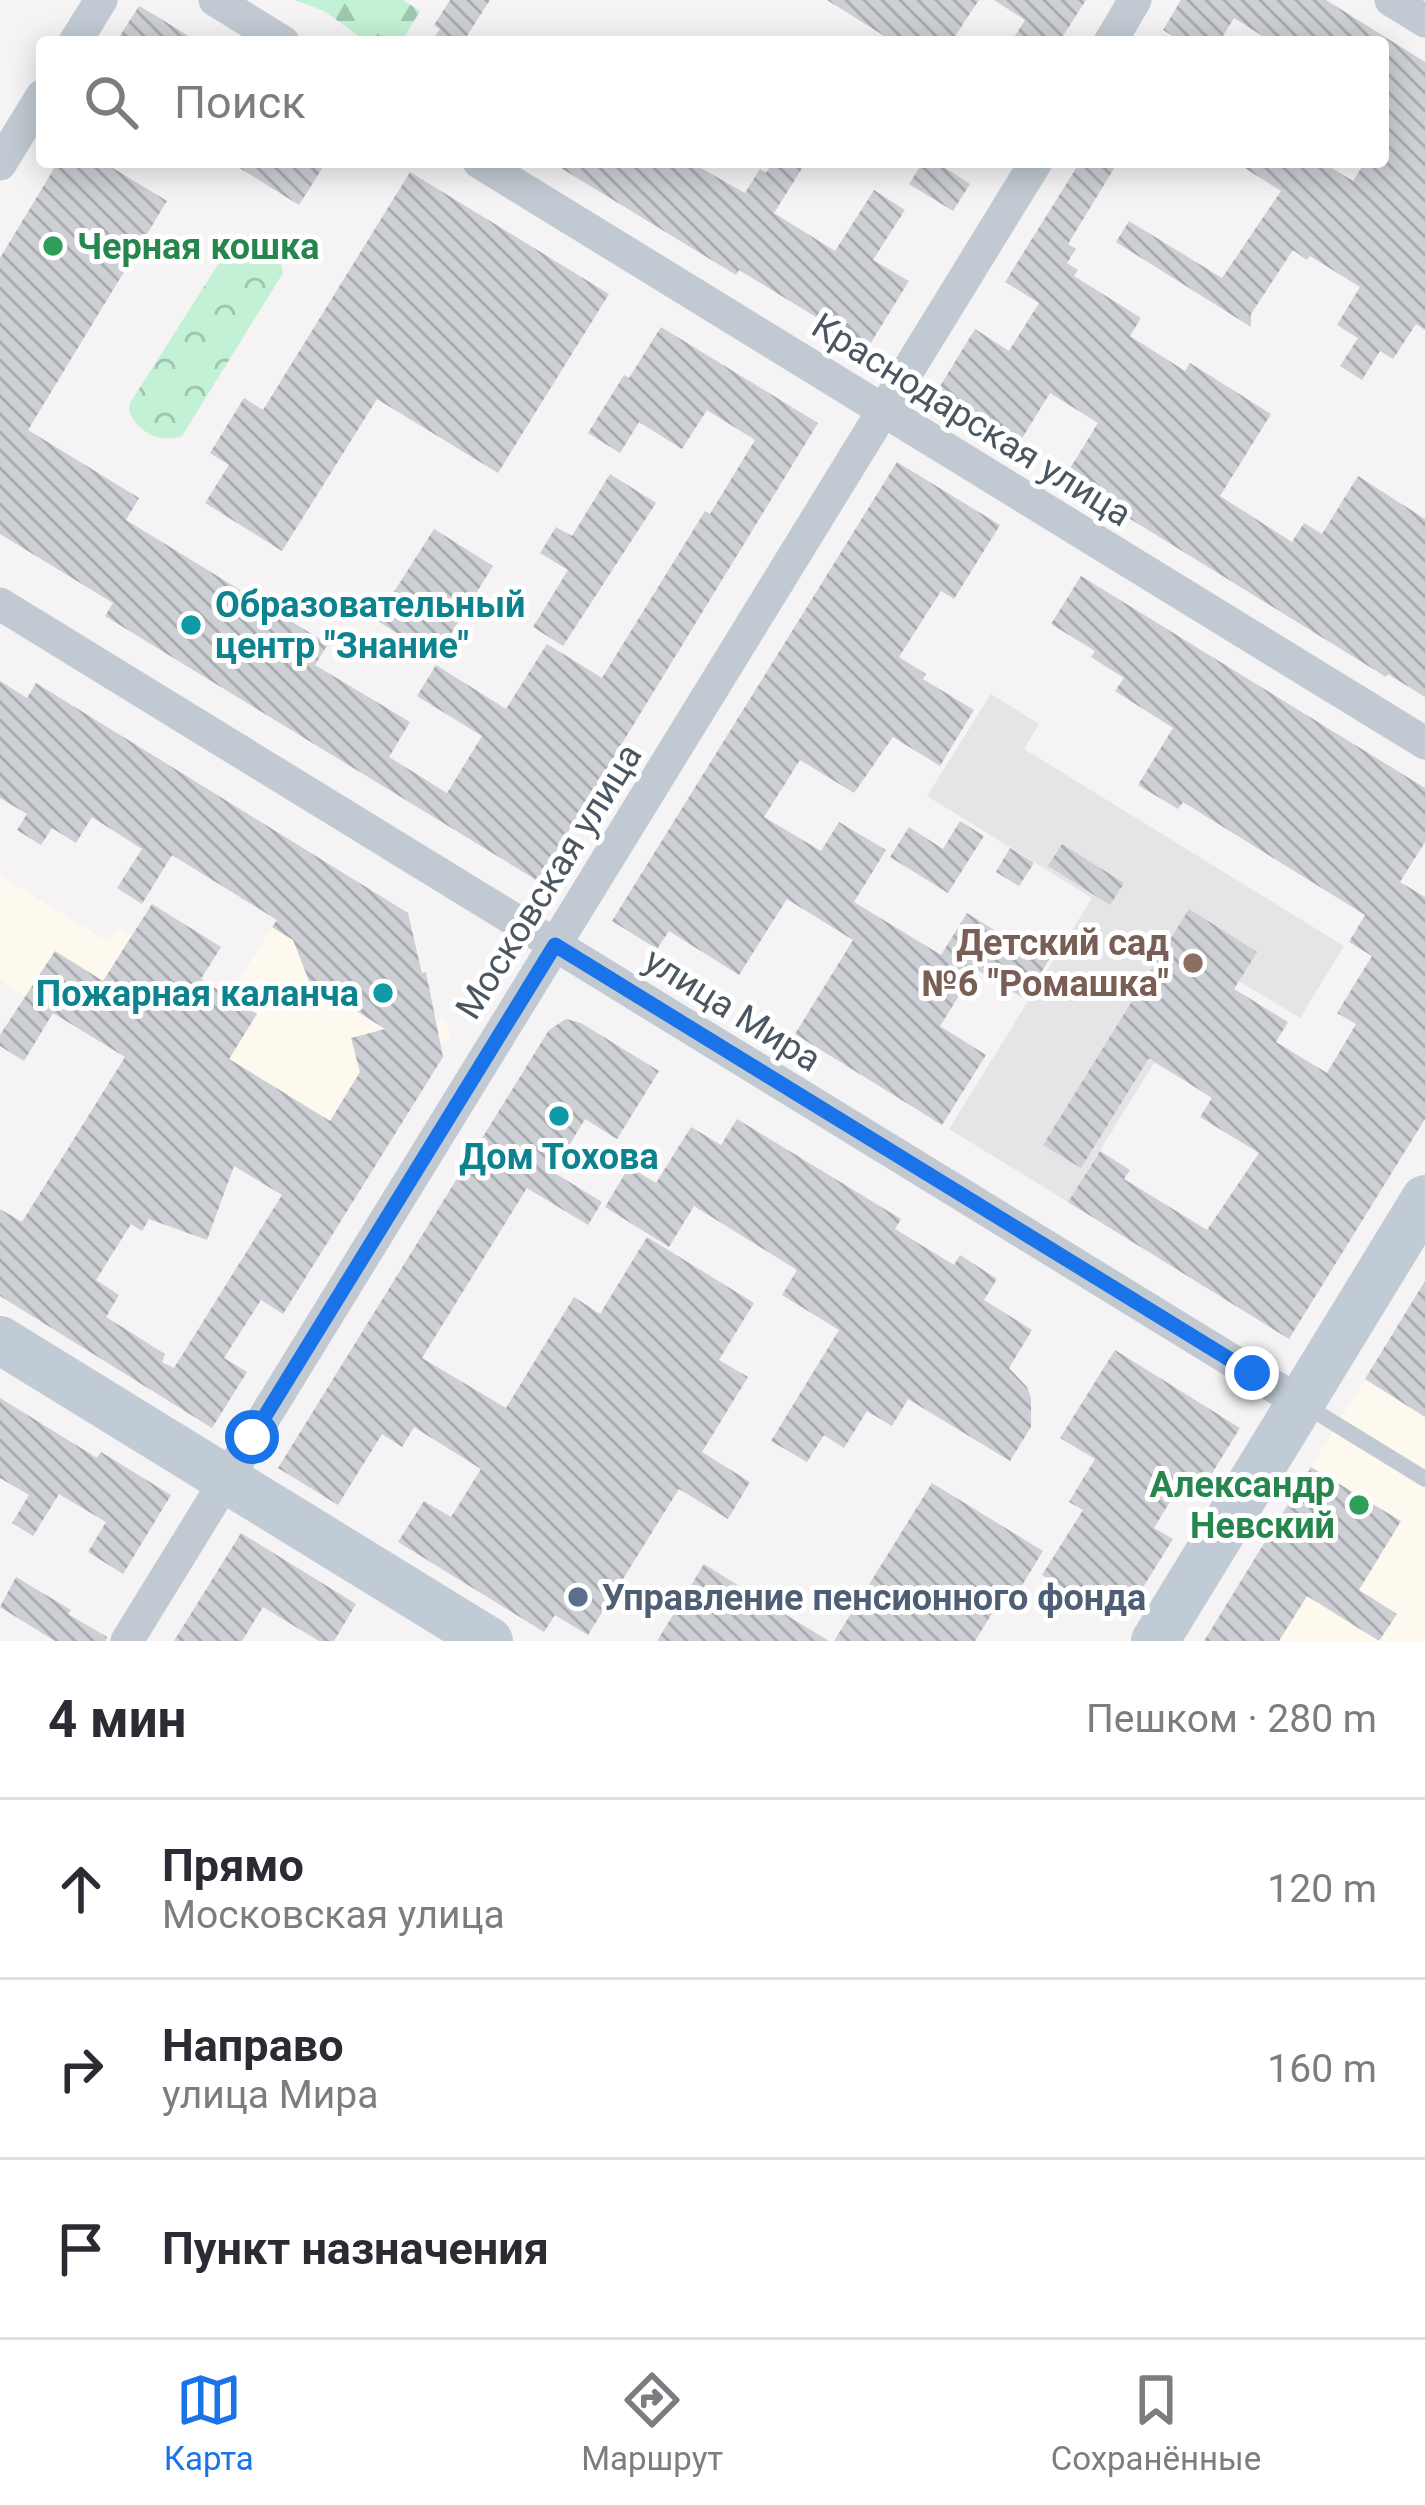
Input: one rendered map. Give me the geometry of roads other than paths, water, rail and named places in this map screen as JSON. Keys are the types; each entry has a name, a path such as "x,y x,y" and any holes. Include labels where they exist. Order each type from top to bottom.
{"street":[{"path":"79,36 101,0"},
{"path":"215,0 274,36"},
{"path":"1113,36 1135,0"},
{"path":"1391,0 1425,21"},
{"path":"0,164 36,106"},
{"name":"Краснодарская улица","path":"489,168 1425,743"},
{"name":"Московская улица","path":"127,1641 1032,168"},
{"name":"улица Мира","path":"0,604 1301,1403"},
{"path":"1155,1641 1425,1199"},
{"path":"0,1340 489,1641"}],"lane":[{"name":"улица Мира","path":"1301,1403 1425,1479"}],"place":[{"name":"Черная кошка","path":"53,246"},
{"name":"Образовательный центр \"Знание\"","path":"191,625"},
{"name":"Детский сад №6 \"Ромашка\"","path":"1193,963"},
{"name":"Пожарная каланча","path":"383,993"},
{"name":"Дом Тохова","path":"559,1116"},
{"name":"Александр Невский","path":"1359,1505"},
{"name":"Управление пенсионного фонда","path":"578,1597"}]}
